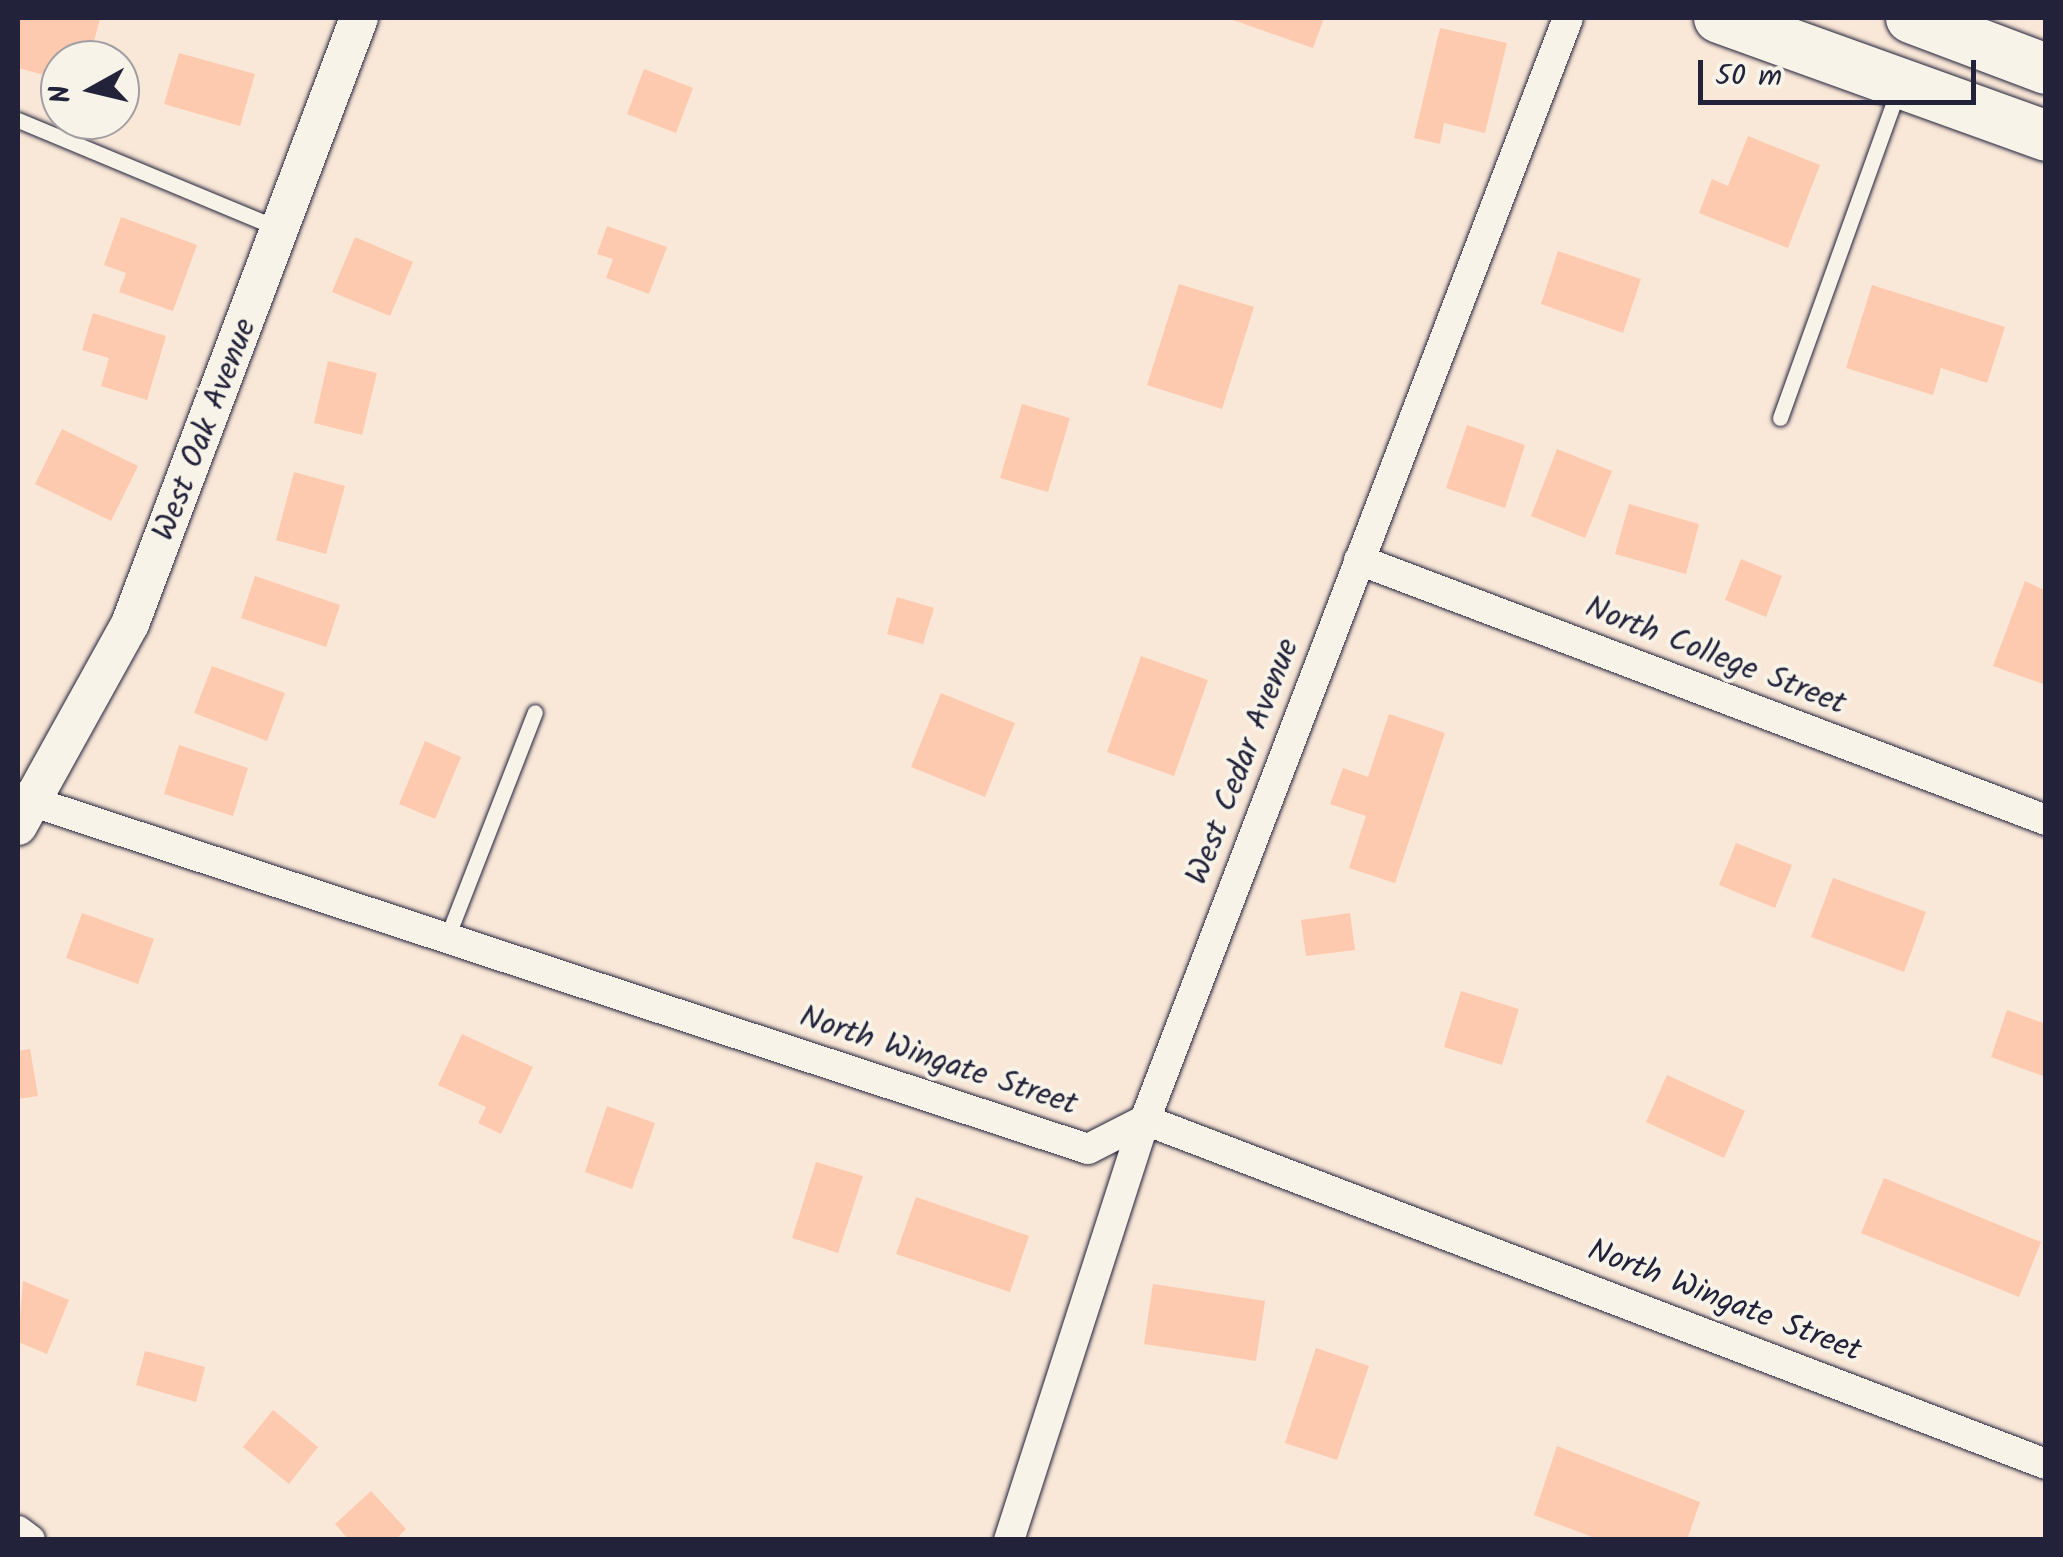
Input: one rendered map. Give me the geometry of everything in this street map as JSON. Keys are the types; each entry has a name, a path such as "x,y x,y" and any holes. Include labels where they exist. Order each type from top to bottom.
{"main road":[{"path":"1719,18 2046,136"},
{"path":"1910,18 2046,68"}],"street":[{"name":"West Oak Avenue","path":"24,807 130,624 359,18"},
{"name":"West Cedar Avenue","path":"1009,1540 1145,1120 1568,18"},
{"name":"North College Street","path":"1359,560 2046,820"},
{"name":"North Wingate Street","path":"24,807 448,935 1088,1149 1145,1120 2046,1464"},
{"path":"18,1531 30,1540"}],"lane":[{"path":"1780,418 1901,84"},
{"path":"18,120 282,229"},
{"path":"448,935 535,712"}],"building":[{"path":"18,18 100,19 94,40 40,40 40,74 18,68"},
{"path":"1227,18 1324,18 1313,48"},
{"path":"1440,28 1507,43 1485,133 1444,123 1440,144 1414,138"},
{"path":"179,53 255,74 240,126 164,104"},
{"path":"644,69 693,88 676,133 627,114"},
{"path":"1748,136 1820,165 1788,248 1699,213 1712,179 1728,186"},
{"path":"121,217 197,245 173,311 119,292 126,273 104,265"},
{"path":"607,226 667,247 649,294 606,278 613,259 597,254"},
{"path":"355,237 413,262 390,316 332,292"},
{"path":"1558,251 1641,279 1623,333 1541,304"},
{"path":"1179,284 1254,307 1222,409 1147,385"},
{"path":"1872,285 2005,327 1987,383 1941,368 1933,395 1846,368"},
{"path":"93,313 166,336 147,400 101,386 109,358 82,350"},
{"path":"328,361 377,373 362,435 314,423"},
{"path":"1022,404 1070,418 1048,492 1000,478"},
{"path":"1467,425 1525,445 1505,508 1446,488"},
{"path":"62,429 138,466 111,521 35,484"},
{"path":"1557,449 1612,471 1585,538 1531,516"},
{"path":"294,472 345,486 326,554 276,540"},
{"path":"1629,504 1699,524 1686,574 1615,554"},
{"path":"1741,559 1782,576 1766,617 1725,600"},
{"path":"255,576 340,605 326,647 241,618"},
{"path":"2025,581 2046,591 2046,685 1993,666"},
{"path":"897,597 934,608 923,644 887,634"},
{"path":"1141,656 1208,680 1174,776 1107,752"},
{"path":"212,666 285,693 267,741 194,713"},
{"path":"941,693 1015,723 985,797 911,767"},
{"path":"1389,714 1445,733 1395,883 1349,868 1366,816 1330,804 1343,768 1368,777"},
{"path":"425,741 461,757 435,819 399,804"},
{"path":"179,745 248,768 233,816 164,794"},
{"path":"1736,843 1792,865 1775,908 1719,885"},
{"path":"1833,878 1926,912 1904,972 1811,937"},
{"path":"82,913 154,939 138,984 66,958"},
{"path":"1350,913 1355,950 1306,956 1301,920"},
{"path":"1461,991 1519,1009 1502,1065 1444,1047"},
{"path":"2007,1010 2046,1024 2046,1077 1991,1057"},
{"path":"462,1034 533,1067 501,1134 478,1123 486,1107 438,1085"},
{"path":"30,1049 38,1096 18,1099 18,1051"},
{"path":"1667,1075 1745,1111 1724,1158 1646,1122"},
{"path":"607,1106 655,1123 632,1189 585,1172"},
{"path":"816,1162 863,1176 838,1253 792,1238"},
{"path":"1884,1178 2041,1242 2019,1297 1861,1233"},
{"path":"916,1197 1029,1236 1010,1292 896,1254"},
{"path":"23,1281 69,1300 47,1354 18,1342"},
{"path":"1153,1284 1265,1301 1256,1361 1144,1344"},
{"path":"1316,1348 1369,1366 1337,1460 1285,1443"},
{"path":"145,1351 205,1367 196,1402 136,1385"},
{"path":"273,1410 318,1447 289,1484 243,1447"},
{"path":"1557,1446 1700,1502 1687,1540 1600,1540 1534,1515"},
{"path":"371,1491 406,1529 395,1540 349,1540 335,1524"}]}
